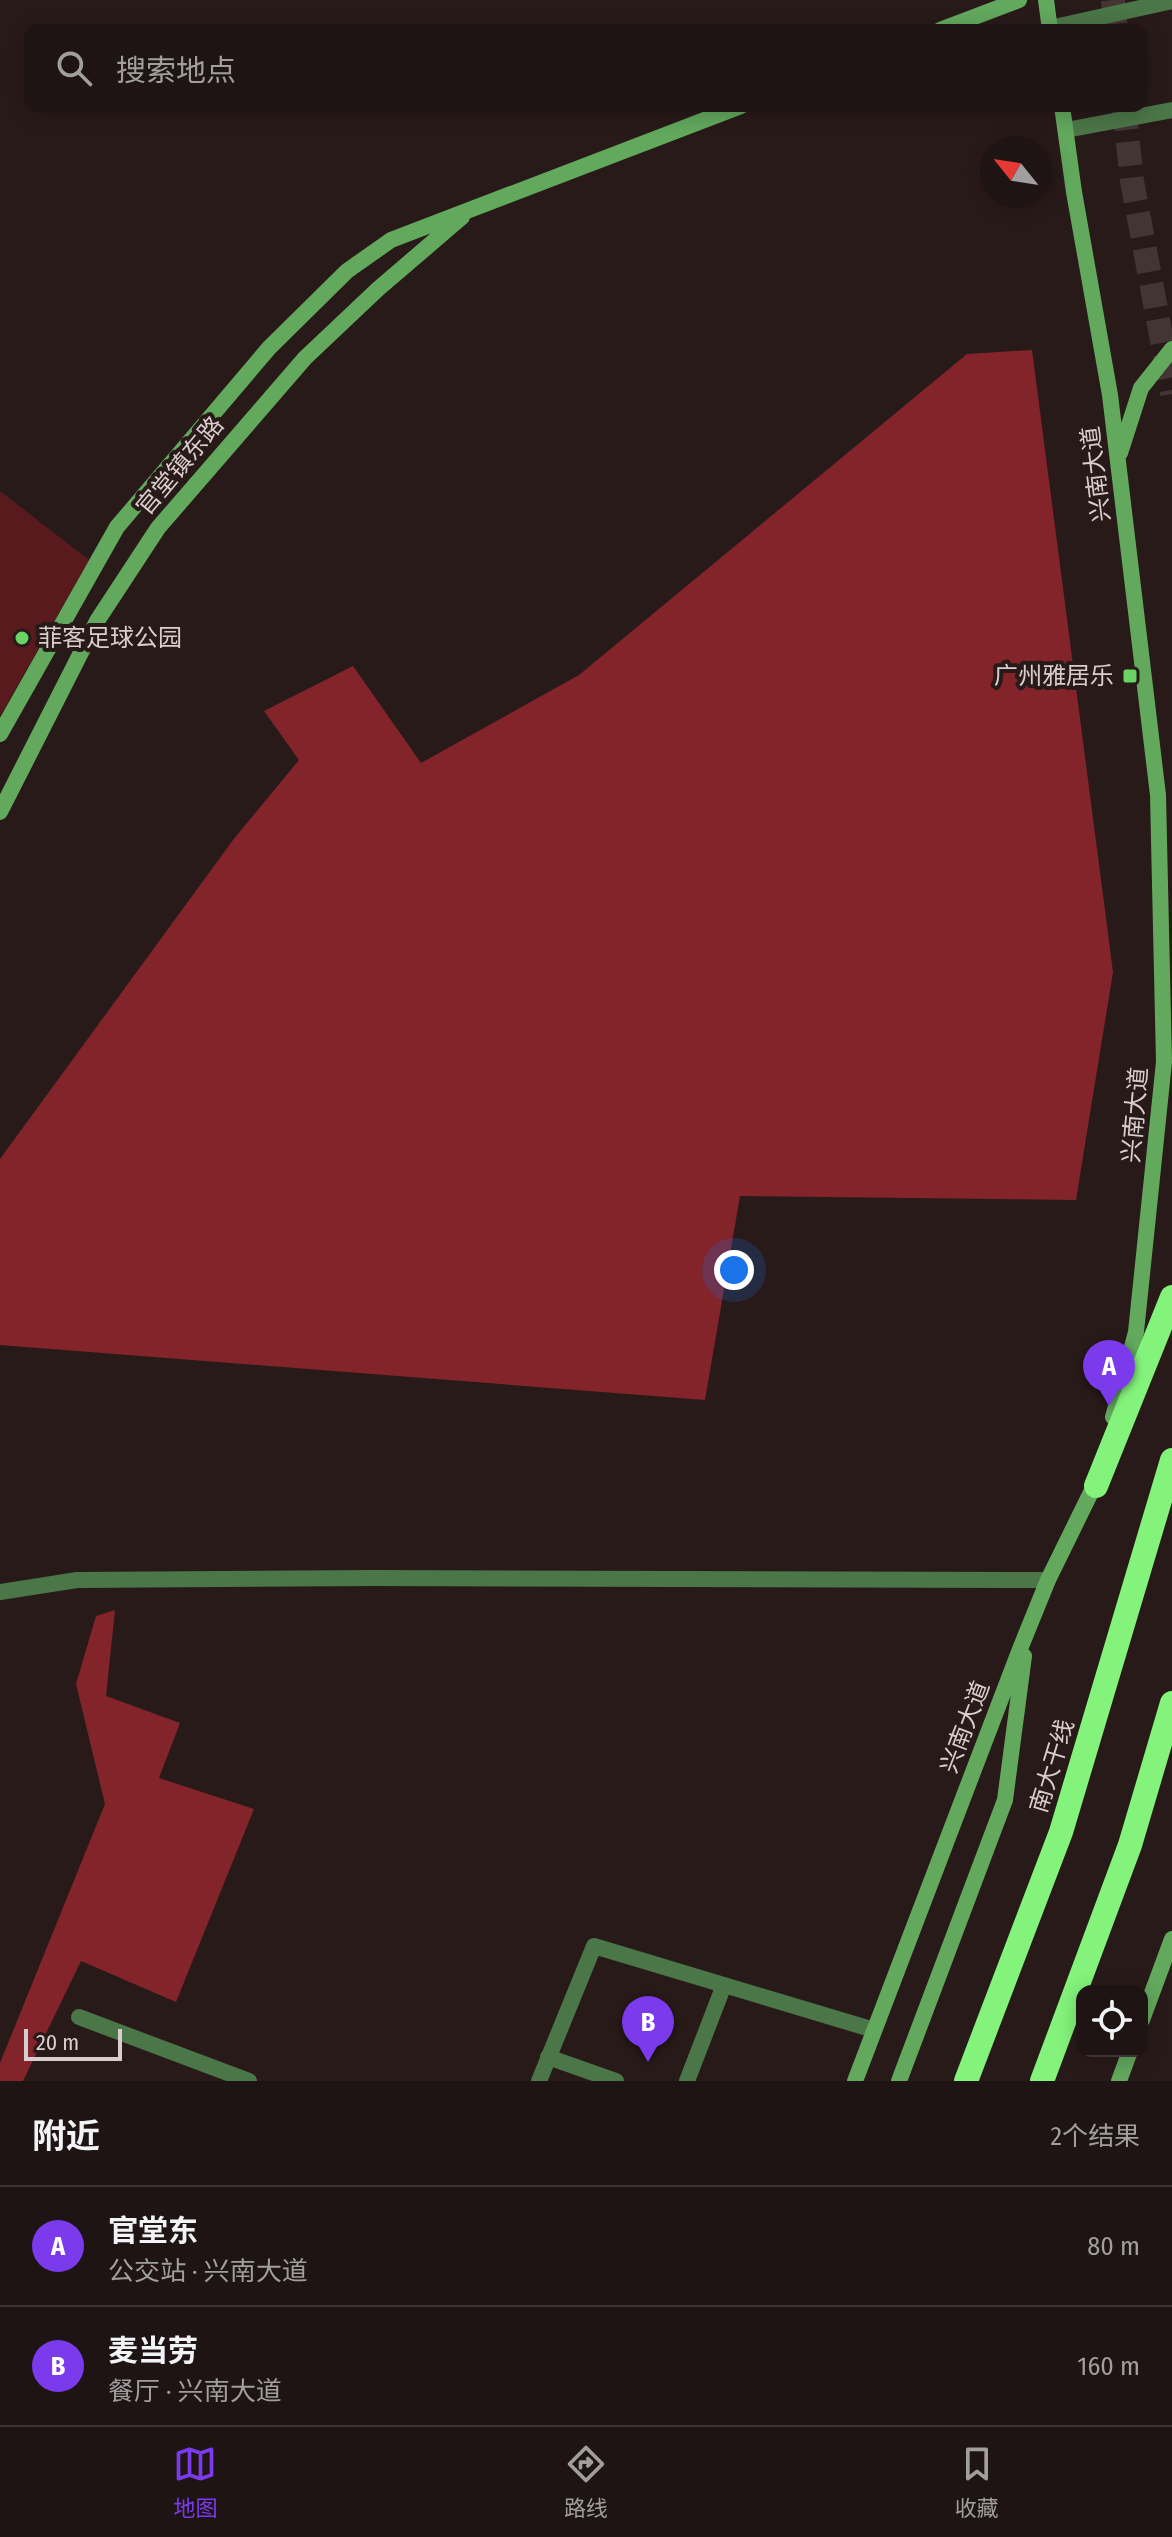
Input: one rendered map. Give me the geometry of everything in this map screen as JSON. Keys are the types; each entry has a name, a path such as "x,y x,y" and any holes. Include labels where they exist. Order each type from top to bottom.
{"highway":[{"path":"1096,1486 1172,1297"},
{"name":"南大干线","path":"966,2081 1061,1832 1172,1460"},
{"path":"1042,2081 1130,1845 1172,1703"},
{"path":"1130,1845 1172,1766"}],"main road":[{"path":"953,24 999,3 1019,0"},
{"path":"1046,0 1049,24"},
{"name":"官堂镇东路","path":"0,734 117,527 269,348 347,271 391,240 725,112"},
{"name":"兴南大道","path":"855,2081 1048,1580 1096,1486 1136,1332 1164,1062 1158,795 1110,395 1063,112"},
{"name":"官堂镇东路","path":"0,812 97,621 158,528 305,358 378,289 473,208"},
{"path":"1118,459 1141,388 1172,349"},
{"path":"899,2081 1005,1800 1028,1630"},
{"path":"1148,2004 1172,1939"},
{"path":"1119,2081 1128,2057"}],"street":[{"path":"1072,24 1172,1"},
{"path":"1066,130 1172,110"},
{"path":"0,1592 77,1580 1048,1580"},
{"path":"539,2081 594,1946 874,2030"},
{"path":"687,2081 724,1985"},
{"path":"79,2017 240,2079"},
{"path":"548,2057 616,2081"}],"shaded area":[{"path":"1032,350 1113,972 1076,1200 740,1196 705,1400 0,1345 0,1159 233,840 299,760 264,711 353,666 421,763 579,675 967,354"},
{"name":"菲客足球公园","path":"0,491 89,560 0,716"},
{"path":"115,1610 106,1696 180,1723 159,1778 254,1809 176,2002 81,1961 23,2081 0,2081 0,2063 105,1804 76,1684 96,1616"}],"tunnel":[{"path":"1113,0 1115,24"},
{"path":"1125,112 1132,181 1172,394"}],"place":[{"name":"菲客足球公园","path":"22,638"},
{"name":"广州雅居乐","path":"1130,676"},
{"name":"官堂东","path":"1109,1406"},
{"name":"麦当劳","path":"648,2062"}]}
